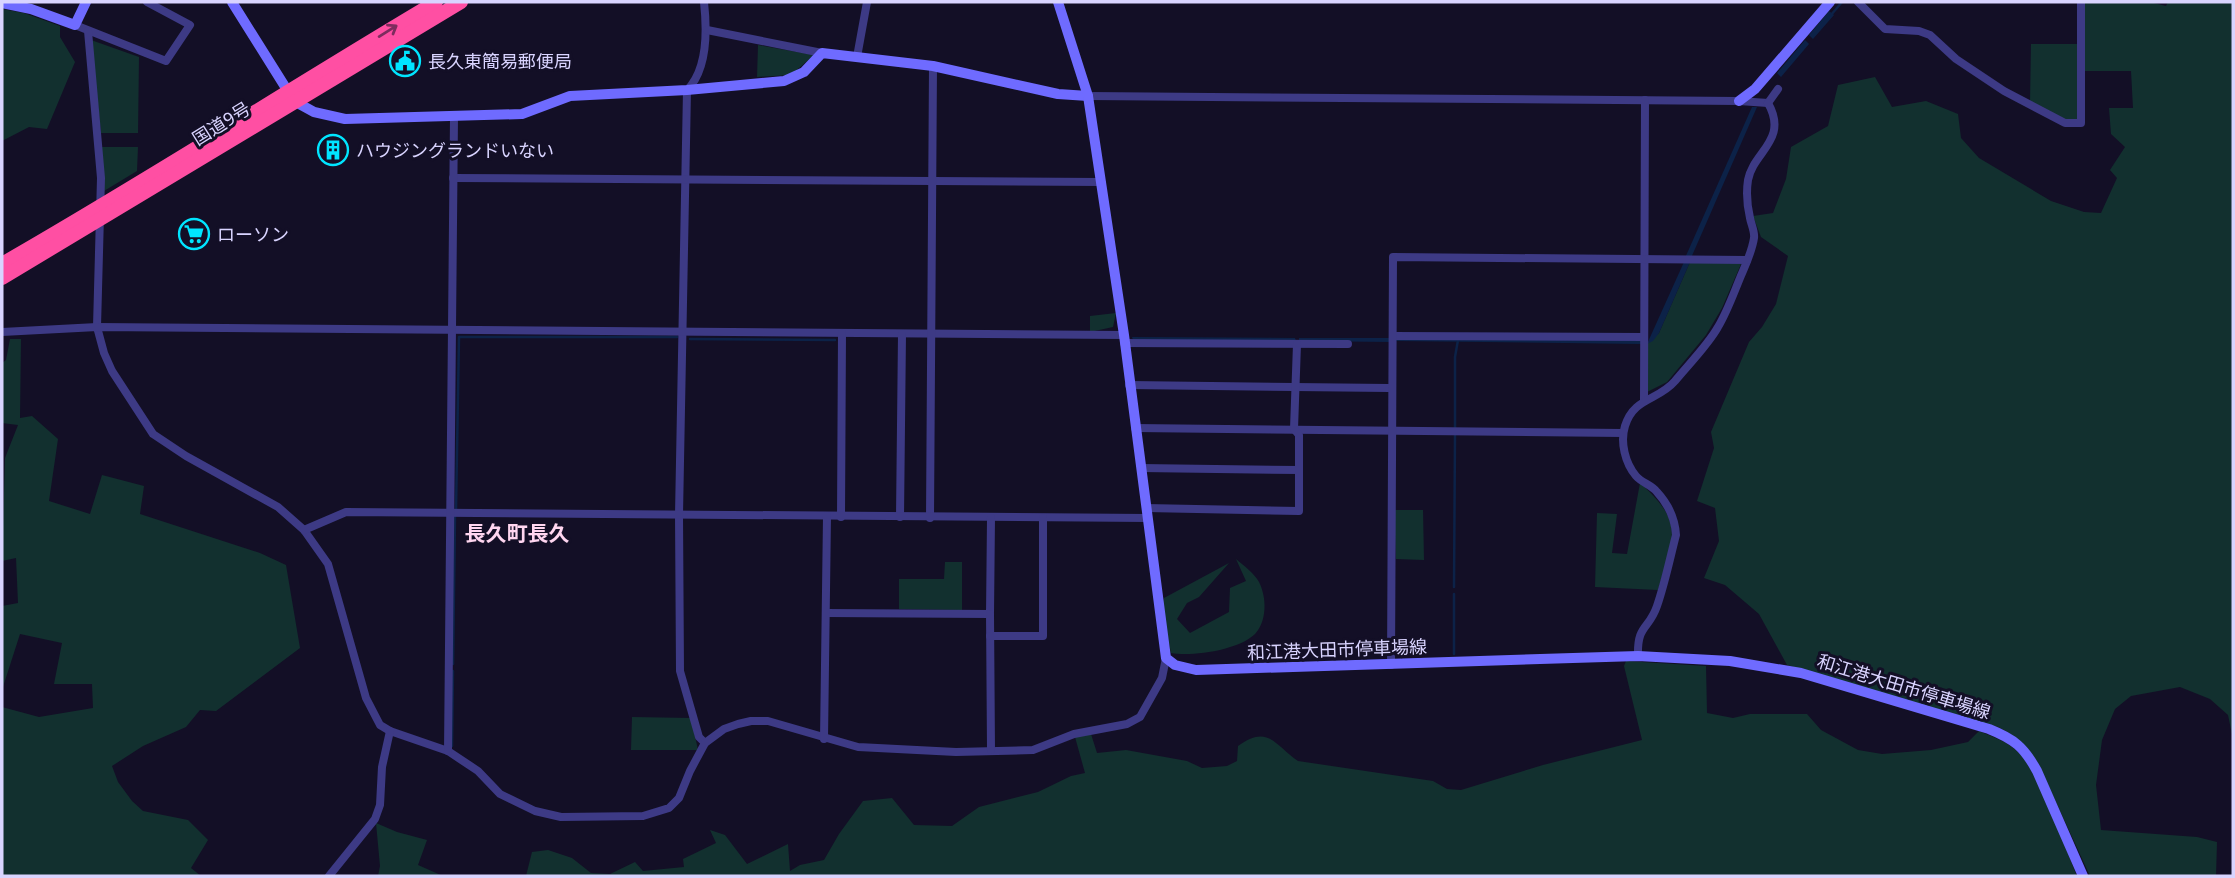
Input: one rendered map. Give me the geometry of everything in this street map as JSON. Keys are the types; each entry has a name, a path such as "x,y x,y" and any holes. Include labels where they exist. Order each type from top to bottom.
{"highway":[{"name":"国道9号","path":"2,278 436,2"},
{"name":"国道9号","path":"291,96 461,2"},
{"name":"国道9号","path":"2,264 99,214"}],"main road":[{"path":"2,3 31,9 75,25 86,2"},
{"path":"232,2 291,96 314,112 345,119 522,114 570,96 687,90 784,80 804,72 822,53 933,66 1058,94 1088,96"},
{"path":"1058,2 1088,96 1124,339 1166,658"},
{"path":"1740,101 1755,89 1830,2"},
{"name":"和江港大田市停車場線","path":"1166,658 1175,665 1196,670 1638,656 1730,661 1801,673 2010,737 2028,756 2037,771 2084,876"}],"street":[{"path":"75,25 166,61 190,25 147,2"},
{"path":"704,2 707,30 700,65 694,83 687,90 680,671 699,737 705,743"},
{"path":"857,57 867,2"},
{"path":"1858,2 1885,29 1919,31 1930,35 1956,59 2004,91 2065,123 2081,123 2081,2"},
{"path":"707,30 822,53"},
{"path":"88,31 101,178 97,327 104,353 112,371 153,434 186,456 278,507 304,530 328,564 366,698 374,717 390,731 448,751 478,771 500,794 535,811 561,817 643,816 669,808 679,798 705,743 724,729 751,721 768,721 858,747 956,752 1033,750 1074,734 1127,724 1140,717 1162,678 1166,658"},
{"path":"930,518 933,66"},
{"path":"1768,103 1778,89"},
{"path":"1088,96 1768,103"},
{"path":"1644,401 1645,100"},
{"path":"1638,656 1640,632 1657,608 1676,535 1675,522 1656,489 1637,477 1629,464 1624,451 1623,433 1631,411 1672,385 1717,329 1747,260 1754,236 1747,197 1749,178 1772,139 1774,119 1768,103"},
{"path":"448,751 454,117"},
{"path":"453,178 1101,182"},
{"path":"1391,665 1394,257 1747,260"},
{"path":"2,332 97,327 683,331 1348,344"},
{"path":"841,517 842,333"},
{"path":"900,517 902,334"},
{"path":"1393,336 1644,337"},
{"path":"304,530 345,512 1044,518 1147,513 1299,511 1300,435 1294,429 1297,344"},
{"path":"1129,385 1389,388"},
{"path":"1135,428 1623,433"},
{"path":"1141,468 1299,470"},
{"path":"824,738 827,516"},
{"path":"991,518 991,750"},
{"path":"990,636 1044,636 1044,518"},
{"path":"826,613 990,614"},
{"path":"328,876 375,818 380,805 382,766 390,731"}],"green space":[{"path":"2083,2 2150,2 2166,6 2168,2 2233,2 2233,739 2228,715 2210,699 2180,687 2131,696 2115,709 2102,740 2096,785 2101,830 2197,837 2217,842 2216,876 2090,876 2038,763 2016,738 1998,727 1787,665 1759,614 1725,585 1704,578 1719,541 1715,508 1697,501 1714,448 1711,432 1749,342 1776,304 1788,256 1761,237 1753,216 1773,213 1786,179 1791,147 1828,126 1838,85 1875,77 1892,107 1926,101 1958,114 1961,138 1979,158 2051,201 2084,212 2101,213 2117,178 2110,170 2125,147 2111,134 2109,108 2133,108 2131,71 2083,71"},
{"path":"2,9 24,13 60,26 60,37 75,62 47,129 29,127 2,141"},
{"path":"91,40 139,57 138,133 101,133"},
{"path":"2031,44 2079,44 2079,120 2068,121 2030,103"},
{"path":"758,45 814,55 791,75 757,77"},
{"path":"101,147 138,147 137,171 104,191"},
{"path":"1690,262 1741,264 1722,308 1706,335 1667,382 1647,392 1647,344 1659,333"},
{"path":"1116,313 1113,327 1090,332 1090,316"},
{"path":"10,339 21,339 20,418 32,416 58,439 49,501 90,514 102,475 144,486 140,514 260,553 286,565 300,648 216,711 200,710 186,727 143,746 112,766 118,782 143,811 188,820 208,840 191,868 201,876 2,876 2,707 39,717 93,708 92,684 54,684 62,643 20,634 2,690 2,606 18,603 16,558 2,561 5,458 18,425 2,423 2,363 6,360"},
{"path":"1640,483 1664,510 1672,532 1658,590 1595,587 1597,513 1617,514 1612,553 1627,554"},
{"path":"1394,510 1423,510 1424,560 1396,559"},
{"path":"1236,559 1255,576 1262,588 1264,609 1259,629 1248,640 1227,648 1203,653 1171,653 1162,607 1164,598 1229,563 1199,597 1187,603 1177,619 1190,633 1229,612 1230,588 1246,581"},
{"path":"945,562 962,562 962,610 899,609 899,579 944,579"},
{"path":"1626,661 1706,666 1707,713 1733,718 1750,714 1807,714 1821,730 1858,750 1882,754 1931,750 1968,742 1979,731 2000,740 2018,752 2035,776 2077,876 526,876 532,852 548,850 572,858 591,873 610,874 635,862 643,871 684,867 683,859 716,843 710,830 725,835 747,864 788,844 790,871 800,865 824,860 863,801 892,798 914,825 952,826 979,807 1038,792 1071,776 1085,773 1075,737 1091,734 1097,753 1126,750 1187,761 1202,768 1227,766 1237,761 1238,746 1248,740 1264,737 1277,743 1298,761 1433,781 1447,789 1461,790 1543,765 1642,740 1624,666"},
{"path":"632,717 691,718 698,750 631,750"},
{"path":"376,823 427,840 418,865 443,876 378,876 380,866"}],"water":[{"path":"1829,11 1834,15 1813,39 1809,35"},
{"path":"1805,40 1809,44 1781,77 1777,73"},
{"path":"1752,107 1757,107 1691,258 1685,258"},
{"path":"1684,262 1690,262 1659,333 1647,344"},
{"path":"1132,337 1295,338 1296,341 1133,340"},
{"path":"1398,337 1642,340 1642,344 1396,341"},
{"path":"1299,338 1389,338 1390,342 1299,341"}],"waterway":[{"path":"1831,15 1842,2"},
{"path":"456,510 459,337 677,337"},
{"path":"690,339 835,340"},
{"path":"1455,430 1455,357 1458,340"},
{"path":"1454,587 1455,434"},
{"path":"453,664 455,517"},
{"path":"1454,594 1454,654"},
{"path":"452,746 453,671"}],"place":[{"name":"長久東簡易郵便局","path":"405,61"},
{"name":"ハウジングランドいない","path":"333,150"},
{"name":"ローソン","path":"194,234"}],"district":[{"name":"長久町長久","path":"517,533"}]}
